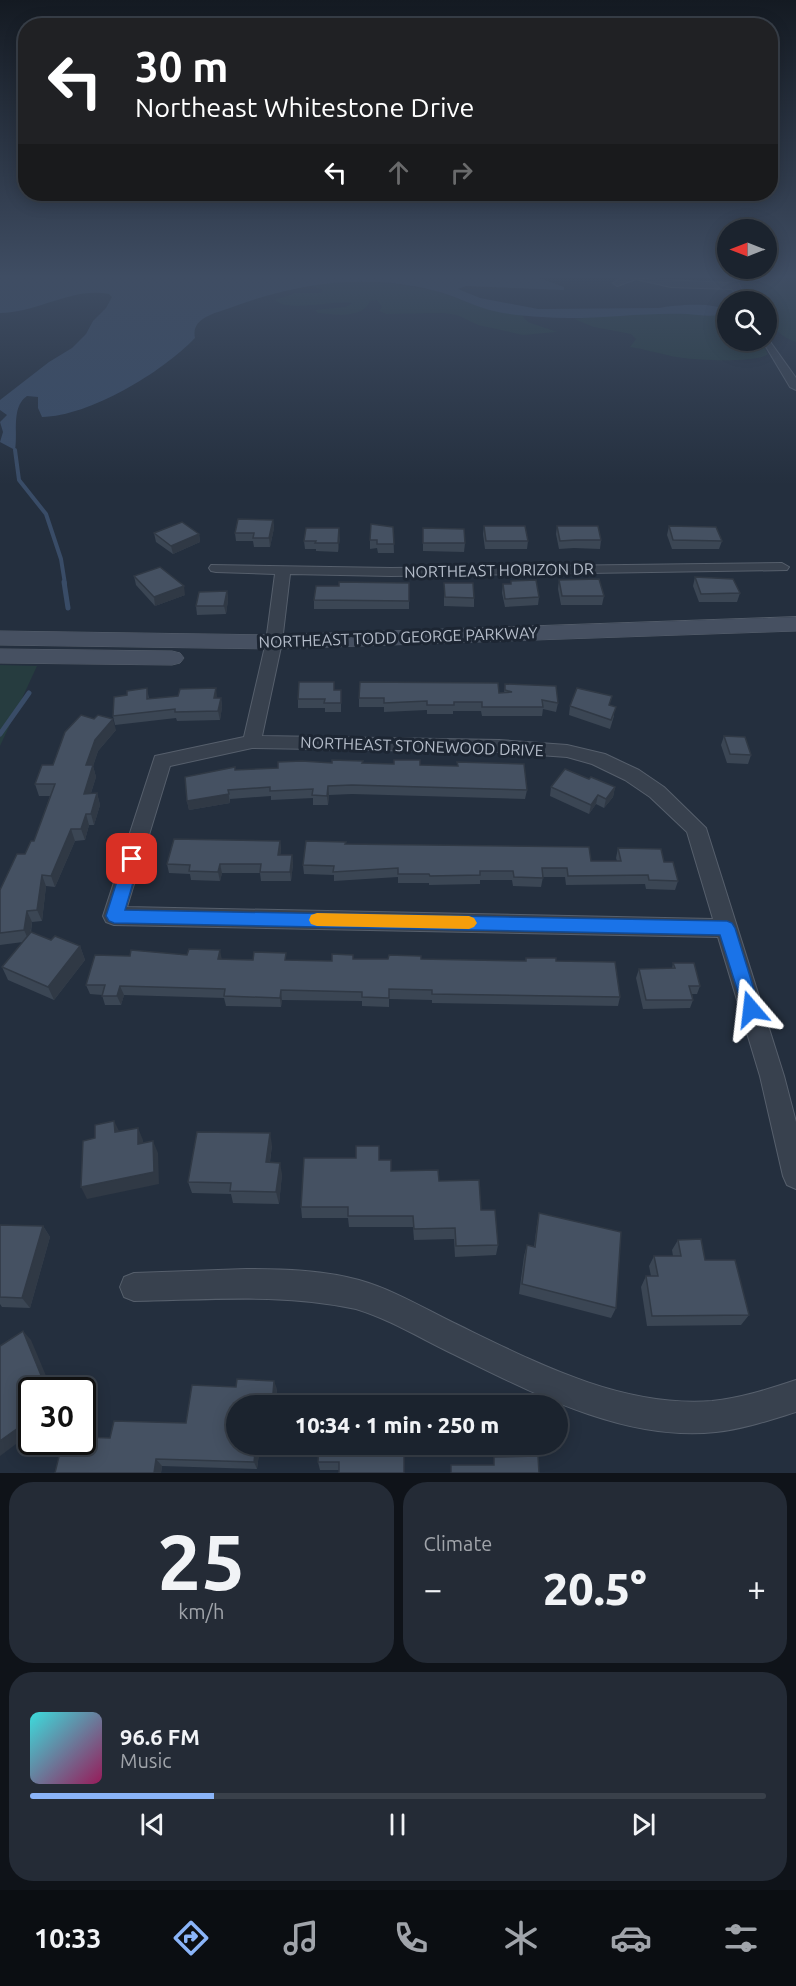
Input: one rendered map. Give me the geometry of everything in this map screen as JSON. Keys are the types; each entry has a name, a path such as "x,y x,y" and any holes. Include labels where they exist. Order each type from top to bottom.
{"main road":[{"name":"NORTHEAST TODD GEORGE PARKWAY","path":"0,638 272,651 796,624"},
{"name":"NORTHEAST TODD GEORGE PARKWAY","path":"0,656 796,640"}],"street":[{"path":"774,351 796,387"},
{"name":"NORTHEAST HORIZON DR","path":"216,568 391,572 782,567"},
{"path":"252,742 272,651 283,570"},
{"name":"NORTHEAST STONEWOOD DRIVE","path":"252,742 499,746 567,751 598,759 632,775 657,792 696,828 727,928 114,916 162,761 252,742"},
{"path":"727,928 772,1076 796,1176"},
{"path":"134,1287 300,1285 358,1294 542,1382 600,1403 651,1414 705,1417 754,1409 796,1396"}],"green space":[{"path":"630,347 717,347 717,351 766,351 768,354 737,360 706,360 671,356"},
{"path":"0,665 37,666 0,746"}],"water":[{"path":"73,347 186,347 164,365 124,390 81,409 61,415 42,417 38,408 38,397 27,396 17,413 15,450 0,442 3,432 0,422 7,415 0,410 0,400 49,362"}],"building":[{"path":"238,519 273,520 269,538 253,538 254,533 235,533"},
{"path":"182,522 199,534 171,546 154,533"},
{"path":"371,524 393,527 394,544 377,544 377,540 370,540"},
{"path":"484,526 525,526 528,541 486,541"},
{"path":"557,526 598,526 601,540 560,541"},
{"path":"669,526 716,527 722,541 673,540"},
{"path":"306,528 339,528 338,543 304,541"},
{"path":"423,528 464,529 465,543 423,543"},
{"path":"160,567 184,586 154,597 134,576"},
{"path":"695,577 733,579 740,593 701,594"},
{"path":"599,579 604,596 562,596 559,580"},
{"path":"536,580 539,597 505,599 503,584 511,584 511,581"},
{"path":"339,582 409,583 409,601 314,600 316,586 339,586"},
{"path":"444,583 473,583 474,598 445,597"},
{"path":"227,591 224,606 196,606 199,592"},
{"path":"299,682 334,682 334,690 341,690 341,703 324,703 325,699 298,699"},
{"path":"360,682 498,683 499,693 512,692 505,690 505,684 556,686 558,703 542,700 543,707 482,707 482,702 454,702 454,705 427,705 427,701 384,703 384,698 359,698"},
{"path":"147,688 147,699 178,696 180,689 216,688 214,698 221,698 218,711 175,712 175,709 113,716 114,697 127,695 127,691"},
{"path":"577,688 612,696 609,705 616,707 611,720 570,706"},
{"path":"81,715 94,719 98,715 113,719 95,740 86,765 93,765 84,794 97,793 91,814 86,814 81,829 71,829 51,876 42,875 37,910 27,911 24,930 0,933 0,890 17,854 25,854 31,841 34,841 55,784 35,784 42,765 53,765 65,732"},
{"path":"724,736 745,737 751,755 730,754"},
{"path":"332,760 394,764 394,760 420,760 420,765 458,766 457,762 524,764 527,790 352,785 328,786 327,796 312,795 313,789 270,791 270,787 228,790 229,794 187,801 185,777 235,767 235,770 278,768 278,762 332,763"},
{"path":"565,769 615,787 606,799 598,795 591,805 551,787"},
{"path":"174,839 280,841 278,855 292,855 290,872 260,872 261,864 220,864 218,872 189,871 190,865 167,864"},
{"path":"306,841 346,842 345,844 589,847 591,861 621,861 618,848 661,849 664,862 673,862 678,881 649,880 648,875 568,876 567,868 542,868 543,878 514,877 513,871 480,871 480,875 430,876 429,874 398,874 398,868 333,872 334,866 303,865"},
{"path":"31,932 51,940 55,936 80,946 48,987 2,967"},
{"path":"189,949 220,950 218,959 253,960 254,952 286,953 285,960 332,961 332,954 353,955 353,959 388,959 389,955 421,956 421,959 526,961 526,958 556,958 556,961 615,962 620,997 432,994 432,990 389,989 389,998 362,997 362,992 281,990 280,998 224,996 225,989 120,986 117,996 102,996 105,985 86,985 95,955 130,956 131,950 187,955"},
{"path":"673,963 694,963 700,986 689,986 693,1000 646,1000 639,969 675,968"},
{"path":"114,1121 115,1132 138,1128 138,1144 153,1141 154,1172 81,1187 83,1141 95,1138 95,1125"},
{"path":"197,1132 270,1133 266,1162 280,1163 276,1192 230,1191 231,1183 188,1182"},
{"path":"356,1146 379,1146 379,1160 391,1160 391,1171 438,1170 439,1181 479,1180 481,1210 495,1210 498,1245 456,1246 455,1228 414,1229 413,1216 348,1216 348,1207 301,1207 304,1158 356,1158"},
{"path":"539,1213 621,1232 616,1308 522,1284 527,1245 535,1247"},
{"path":"0,1225 43,1226 22,1298 0,1297"},
{"path":"701,1239 705,1260 735,1260 749,1315 652,1316 646,1276 658,1276 654,1256 681,1256 678,1240"},
{"path":"23,1331 42,1377 18,1377 18,1428 0,1441 0,1346"},
{"path":"237,1379 274,1381 273,1395 226,1395 226,1455 255,1455 254,1462 156,1459 154,1473 55,1473 59,1455 96,1455 96,1438 110,1438 114,1421 186,1423 192,1385 236,1387"},
{"path":"318,1455 404,1455 404,1473 339,1473 339,1462 318,1462"},
{"path":"538,1456 539,1473 451,1473 451,1465 494,1465 494,1457"}],"waterway":[{"path":"15,450 19,480 46,514 61,559 65,584"},
{"path":"64,582 68,608"},
{"path":"0,734 29,693"}],"slow traffic":[{"path":"317,920 469,923"}],"route":[{"path":"132,859 114,916 727,928 751,1009"}]}
